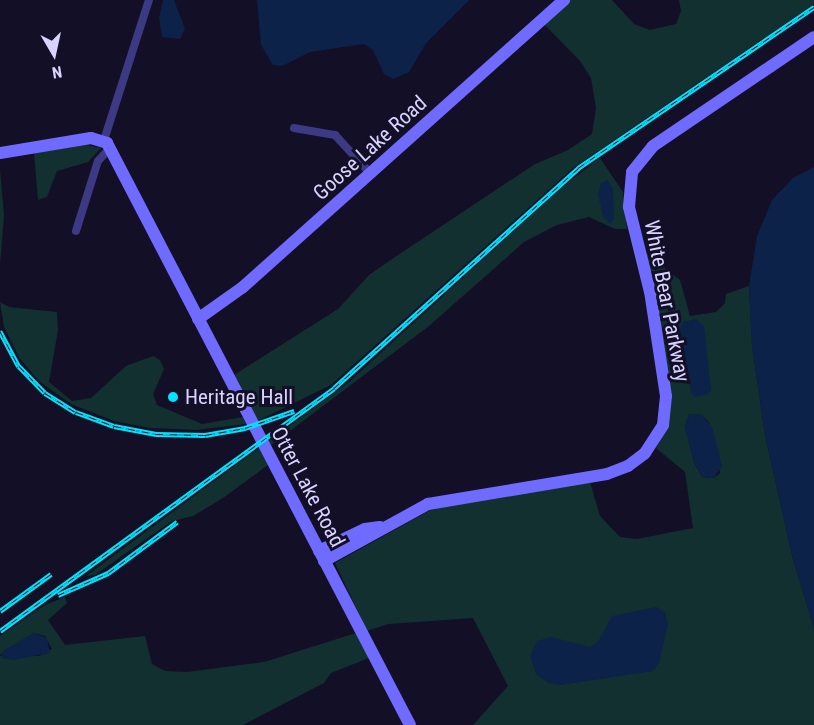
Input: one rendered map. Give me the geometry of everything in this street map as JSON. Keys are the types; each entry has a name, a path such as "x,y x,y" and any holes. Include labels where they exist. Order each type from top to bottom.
{"street":[{"path":"76,231 98,161 107,144 149,0"},
{"name":"Goose Lake Road","path":"198,319 235,295 564,0"},
{"name":"White Bear Parkway","path":"322,556 442,500 613,472 647,452 663,425 666,396 650,292 629,207 632,172 653,146 814,37"},
{"path":"294,128 335,135 370,174"},
{"path":"0,153 91,138 107,144"},
{"name":"Otter Lake Road","path":"107,144 410,725"}],"green space":[{"path":"571,0 612,0 634,24 650,30 676,24 681,11 679,0 814,0 814,4 573,168 331,385 257,421 234,375 338,309 369,275 395,257 535,164 568,150 592,134 596,108 591,78 580,61 544,24"},
{"path":"86,145 101,148 88,162 57,171 47,197 38,200 34,153"},
{"path":"600,158 623,192 627,229 615,229 589,217 557,225 524,242 429,326 270,446 268,442 349,382 560,189"},
{"path":"0,169 4,216 0,265"},
{"path":"646,253 680,280 690,316 716,312 725,303 726,294 749,286 752,345 765,435 793,559 814,628 814,725 473,725 508,686 473,618 388,624 367,631 335,563 436,507 590,482 600,516 620,537 637,539 693,528 685,472 656,448 668,426 672,397","holes":["689,414 702,415 709,422 720,473 714,478 702,477 694,462 685,427"]},
{"path":"0,302 9,307 57,312 58,330 49,382 72,401 91,398 126,366 153,356 160,360 164,369 153,394 157,405 202,424 243,417 246,424 196,430 150,428 114,421 71,404 39,381 20,359 4,327"},
{"path":"259,448 268,465 223,498 193,516 172,521 95,575 86,576"},
{"path":"65,597 67,603 48,620 65,645 145,636 152,664 165,671 187,672 264,662 356,633 369,658 331,673 324,683 243,725 0,725 0,656 39,656 52,649 45,636 34,633 0,655 0,636 45,605"}],"water":[{"path":"163,0 174,0 185,29 180,39 162,37 159,18"},
{"path":"257,0 469,0 426,43 409,72 393,79 384,74 373,50 364,44 310,52 282,66 273,65 261,45"},
{"path":"814,167 814,628 793,559 765,435 752,345 749,286 757,236 772,200 793,178"},
{"path":"608,180 613,189 614,220 610,224 603,216 598,194 601,183"},
{"path":"696,319 704,326 711,390 707,395 695,397 691,393 680,329 683,322"},
{"path":"689,414 702,415 712,427 722,466 714,478 702,477 694,462 685,427"},
{"path":"656,607 665,612 668,625 659,663 653,671 561,685 548,683 536,674 530,656 537,641 551,637 590,647 598,642 612,616"},
{"path":"34,633 47,638 50,653 13,660 1,658 3,651"}],"railway":[{"path":"0,631 334,388 578,168 814,7"},
{"path":"0,331 19,366 45,393 76,412 114,426 156,434 205,435 245,428 294,411"},
{"path":"58,595 108,573 177,522"},
{"path":"0,611 51,574"}],"place":[{"name":"Heritage Hall","path":"173,397"}]}
